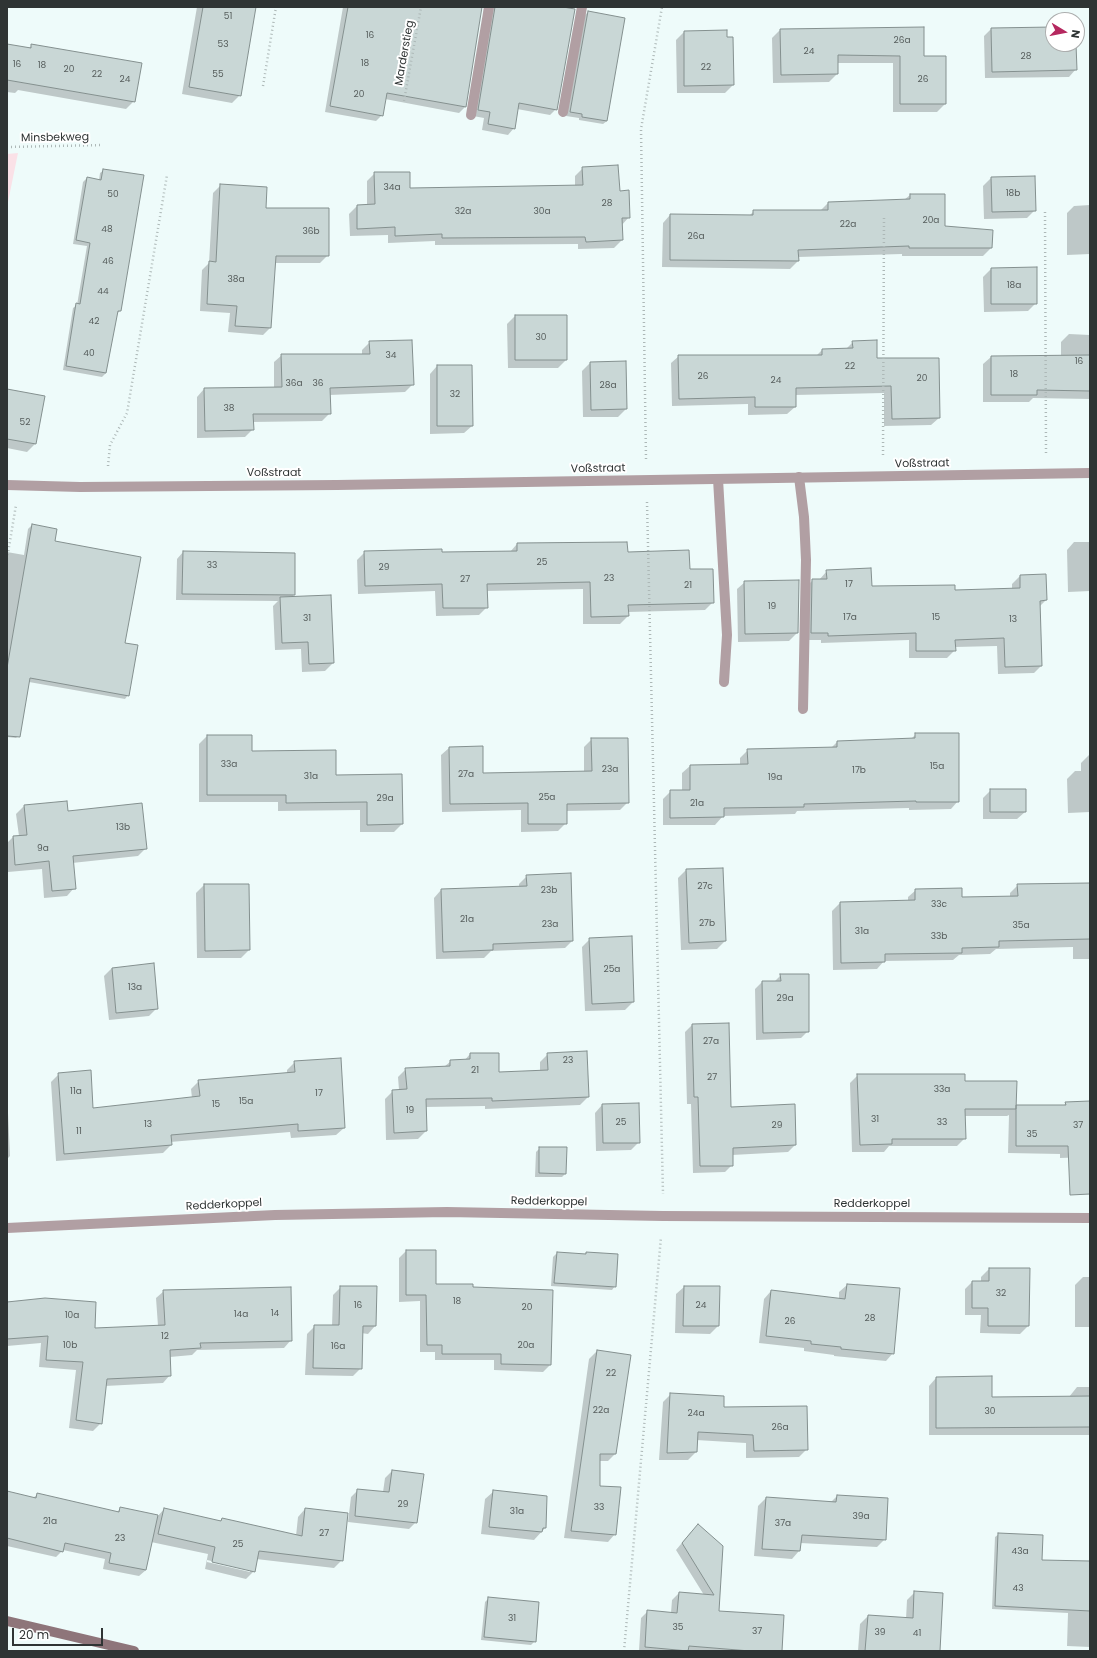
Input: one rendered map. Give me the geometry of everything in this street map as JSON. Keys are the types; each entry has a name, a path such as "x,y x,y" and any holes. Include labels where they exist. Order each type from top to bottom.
{"main road":[{"path":"7,1621 134,1651"}],"street":[{"path":"471,115 489,7"},
{"path":"563,112 582,7"},
{"name":"Voßstraat","path":"7,485 337,485 1090,473"},
{"path":"799,477 804,517 806,560 803,709"},
{"path":"718,479 727,635 724,682"},
{"name":"Redderkoppel","path":"7,1228 275,1215 446,1212 663,1216 1090,1218"}],"path":[{"path":"263,86 276,7"},
{"name":"Marderstieg","path":"404,101 421,7"},
{"path":"624,1651 663,1216 646,480 641,129 662,7"},
{"name":"Minsbekweg","path":"7,147 102,145"},
{"path":"106,486 110,445 127,412 167,175"},
{"path":"1045,212 1046,474"},
{"path":"881,476 884,451 884,216"},
{"path":"7,559 20,485"}],"shaded area":[{"path":"18,153 7,207 7,154"}],"building":[{"path":"203,7 256,7 241,96 189,87"},
{"path":"348,7 482,7 466,107 387,93 383,116 330,106"},
{"path":"495,7 563,7 575,9 557,110 519,103 515,129 488,124 490,112 478,110"},
{"path":"588,11 625,18 607,121 582,117 582,114 570,112"},
{"path":"924,27 924,56 946,56 946,104 900,104 900,56 838,55 838,74 781,75 780,29"},
{"path":"1045,27 1045,52 1076,52 1077,70 992,72 991,28"},
{"path":"727,30 727,37 733,37 734,85 684,86 684,31"},
{"path":"7,44 31,48 31,44 142,63 135,102 7,80"},
{"path":"618,165 620,191 629,190 630,218 622,218 623,240 586,242 585,237 442,238 442,234 395,236 395,227 357,229 357,205 375,204 374,172 410,172 410,188 583,185 582,167"},
{"path":"103,169 144,175 121,311 118,311 106,373 66,366 76,303 80,304 90,243 76,240 87,177 101,180"},
{"path":"1035,176 1036,211 992,212 991,177"},
{"path":"220,184 267,187 266,208 329,208 329,256 276,256 271,328 235,326 237,306 207,304 209,261 216,262"},
{"path":"910,194 945,194 945,226 993,230 992,248 909,248 909,246 798,250 799,261 670,260 670,214 753,215 753,210 828,210 828,202 910,199"},
{"path":"1037,267 1037,304 991,304 991,268"},
{"path":"515,315 567,315 567,360 515,360"},
{"path":"412,340 414,385 330,388 331,414 253,414 254,430 205,431 204,388 282,387 281,354 370,354 369,341"},
{"path":"877,340 877,358 939,358 940,418 892,419 891,386 796,388 796,407 755,407 755,397 679,399 678,355 822,355 822,349 853,348 852,341"},
{"path":"1090,355 1090,391 1037,390 1037,395 991,395 991,356"},
{"path":"626,361 627,409 591,410 590,362"},
{"path":"437,365 472,365 473,426 437,426"},
{"path":"7,389 45,396 36,444 7,439"},
{"path":"32,524 57,529 55,541 141,557 125,643 138,645 129,696 30,678 20,737 7,736 7,668"},
{"path":"627,542 628,552 689,550 690,569 713,569 714,603 628,605 629,616 591,617 590,582 487,584 488,608 443,608 442,584 365,586 364,551 442,549 442,552 517,551 517,543"},
{"path":"183,551 295,553 295,595 182,594"},
{"path":"871,568 872,586 955,585 955,590 1020,588 1020,575 1046,574 1047,600 1040,601 1042,666 1005,667 1004,638 955,640 956,651 916,651 916,633 828,636 828,633 811,633 812,579 827,579 826,570"},
{"path":"799,580 798,633 745,634 744,581"},
{"path":"331,595 334,663 309,664 308,642 282,643 280,597"},
{"path":"915,733 959,733 959,802 916,801 804,804 804,807 724,808 724,817 670,818 670,790 690,790 690,765 748,764 747,749 837,747 837,741 915,738"},
{"path":"207,735 252,735 252,751 336,750 336,775 402,774 403,824 367,825 367,802 286,803 286,795 207,795"},
{"path":"591,738 628,738 629,803 567,804 567,824 528,824 528,803 450,804 449,747 483,746 483,773 592,771"},
{"path":"990,789 1026,789 1026,812 990,812"},
{"path":"67,801 68,811 142,803 147,849 73,856 76,889 52,891 49,861 15,865 13,836 27,835 24,805"},
{"path":"723,868 726,941 689,943 686,869"},
{"path":"571,873 573,941 493,944 493,950 443,952 441,889 527,886 526,875"},
{"path":"1090,883 1090,939 999,941 999,947 962,948 962,953 885,954 885,962 841,963 840,902 915,900 915,889 962,888 962,897 1018,896 1017,884"},
{"path":"204,884 249,884 250,950 205,951"},
{"path":"632,936 634,1002 592,1004 589,938"},
{"path":"154,963 158,1009 116,1013 112,968"},
{"path":"780,974 809,974 809,1032 763,1033 762,981 781,981"},
{"path":"729,1023 731,1107 795,1104 796,1145 733,1148 733,1166 700,1166 698,1097 694,1097 692,1024"},
{"path":"587,1051 589,1097 492,1101 492,1098 426,1099 427,1131 394,1133 392,1090 407,1089 405,1068 450,1066 450,1060 470,1059 470,1053 499,1053 499,1072 548,1070 547,1053"},
{"path":"341,1058 345,1128 298,1131 298,1124 171,1135 172,1145 64,1154 58,1073 91,1070 93,1108 200,1096 198,1080 295,1072 294,1061"},
{"path":"857,1074 965,1074 965,1081 1017,1081 1016,1109 965,1109 966,1139 892,1139 892,1144 860,1145"},
{"path":"1090,1101 1090,1194 1070,1195 1068,1146 1016,1146 1016,1105 1066,1105 1065,1102"},
{"path":"639,1103 640,1143 603,1143 602,1104"},
{"path":"539,1147 567,1147 566,1174 539,1173"},
{"path":"406,1250 436,1250 436,1284 473,1284 473,1287 553,1290 551,1365 501,1364 501,1354 442,1354 442,1345 427,1345 426,1295 406,1295"},
{"path":"557,1252 618,1254 616,1287 554,1283"},
{"path":"989,1268 1030,1268 1029,1326 988,1326 988,1308 972,1308 972,1281 989,1281"},
{"path":"847,1284 900,1288 894,1354 841,1349 841,1347 811,1344 811,1341 766,1336 771,1290 845,1299"},
{"path":"340,1286 377,1286 376,1326 363,1326 362,1369 313,1368 314,1325 339,1325"},
{"path":"684,1286 720,1286 719,1326 683,1326"},
{"path":"291,1287 292,1341 200,1343 201,1348 170,1350 171,1376 107,1379 102,1424 76,1420 83,1362 46,1360 48,1336 7,1339 7,1302 45,1298 96,1302 95,1328 165,1325 163,1290"},
{"path":"597,1350 631,1355 616,1454 600,1454 600,1486 621,1487 616,1535 571,1531"},
{"path":"992,1376 992,1397 1090,1396 1090,1427 936,1428 936,1377"},
{"path":"670,1393 724,1396 724,1407 807,1406 808,1450 754,1451 753,1435 698,1432 697,1452 667,1453"},
{"path":"392,1470 424,1474 417,1523 355,1516 357,1489 389,1492"},
{"path":"493,1490 547,1496 546,1528 543,1528 542,1532 489,1527"},
{"path":"7,1491 36,1498 37,1493 119,1512 120,1507 158,1515 146,1570 109,1563 111,1553 65,1543 63,1552 7,1538"},
{"path":"837,1495 888,1498 886,1540 802,1535 800,1551 762,1549 766,1497 836,1502"},
{"path":"164,1508 221,1521 222,1518 302,1536 305,1508 348,1513 343,1561 259,1551 255,1572 212,1562 215,1547 158,1534"},
{"path":"698,1524 723,1546 719,1611 784,1615 782,1651 750,1651 689,1646 688,1651 645,1647 647,1610 677,1613 679,1592 714,1595 682,1543"},
{"path":"998,1533 1043,1535 1042,1560 1090,1561 1090,1611 995,1606"},
{"path":"914,1591 943,1593 940,1651 865,1651 868,1615 913,1618"},
{"path":"488,1597 539,1602 536,1642 484,1637"}]}
